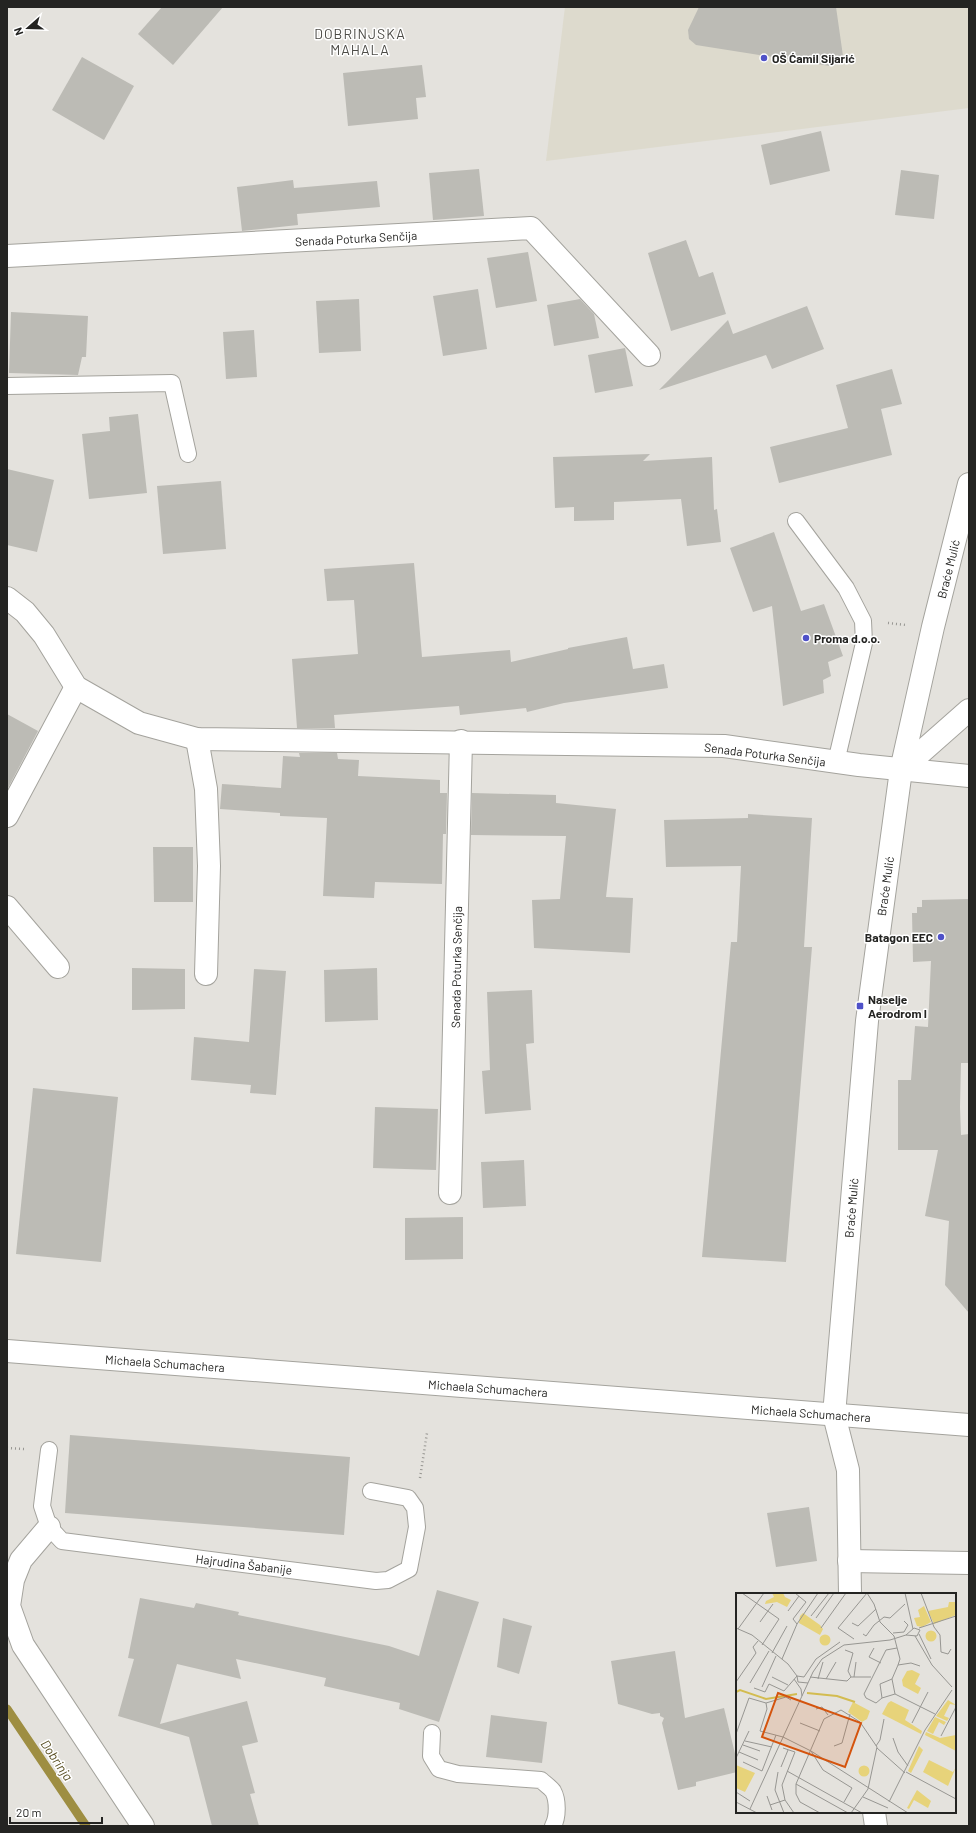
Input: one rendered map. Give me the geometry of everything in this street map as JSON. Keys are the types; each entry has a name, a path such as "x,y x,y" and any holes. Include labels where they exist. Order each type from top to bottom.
{"street":[{"name":"Senada Poturka Senčija","path":"7,256 531,228 649,356"},
{"name":"Braće Mulić","path":"849,1560 848,1470 834,1415 868,1021 901,770 933,627 969,484"},
{"name":"Senada Poturka Senčija","path":"7,598 25,612 44,635 76,687 139,723 197,739 724,746 901,770 969,776"},
{"path":"7,816 76,687"},
{"path":"901,770 969,710"},
{"path":"197,739 206,789 209,866 206,974"},
{"name":"Senada Poturka Senčija","path":"450,1193 461,742"},
{"path":"7,907 58,967"},
{"name":"Michaela Schumachera","path":"7,1351 969,1425"},
{"path":"49,1526 21,1560 13,1580 9,1606 23,1645 143,1826"},
{"path":"850,1593 849,1560 969,1563"},
{"path":"874,1813 876,1826"}],"lane":[{"path":"7,386 172,383 188,454"},
{"path":"796,521 846,588 863,621 864,644 836,762"},
{"name":"Hajrudina Šabanije","path":"49,1450 42,1506 49,1526 62,1541 376,1581 388,1580 409,1569 417,1527 416,1508"},
{"path":"371,1491 408,1498 416,1508"},
{"path":"432,1733 430,1756 439,1769 458,1774 541,1780 553,1791 557,1806 556,1822 553,1826"}],"path":[{"path":"863,621 933,627"},
{"path":"416,1508 427,1433"}],"shaded area":[{"name":"OŠ Ćamil Sijarić","path":"565,7 969,7 969,108 546,161"}],"building":[{"path":"162,7 223,7 173,65 138,34"},
{"path":"699,7 836,7 843,56 839,64 830,66 696,45 689,39 688,30"},
{"path":"82,57 134,86 104,140 52,110"},
{"path":"422,65 426,97 416,98 418,119 348,126 343,73"},
{"path":"821,131 830,171 770,185 761,145"},
{"path":"479,169 484,216 433,220 429,173"},
{"path":"901,170 939,175 934,219 895,215"},
{"path":"293,180 294,188 377,181 380,207 297,214 298,225 242,231 237,187"},
{"path":"686,240 699,277 713,272 726,314 671,331 648,253"},
{"path":"528,252 537,301 496,308 487,258"},
{"path":"478,289 487,349 443,356 433,296"},
{"path":"359,299 361,351 319,353 316,301"},
{"path":"580,299 594,314 599,338 554,346 547,305"},
{"path":"807,306 824,349 772,369 766,355 659,390 728,320 733,334"},
{"path":"11,312 88,316 86,357 82,357 78,375 9,373"},
{"path":"254,330 257,377 226,379 223,332"},
{"path":"625,348 633,386 595,393 588,355"},
{"path":"892,369 902,404 881,409 892,455 779,483 770,447 848,428 836,385"},
{"path":"138,414 147,493 89,499 82,434 110,431 109,417"},
{"path":"650,454 643,461 712,457 714,510 717,509 721,542 687,546 681,499 614,502 614,520 574,521 574,507 555,508 553,457"},
{"path":"7,469 54,480 37,552 7,545"},
{"path":"221,481 226,549 163,554 157,486"},
{"path":"774,532 801,611 824,604 843,656 828,662 831,676 823,680 824,693 783,706 772,606 753,612 730,548"},
{"path":"414,563 422,657 510,650 511,662 568,648 627,637 633,669 664,664 668,688 564,703 527,712 526,708 460,715 459,706 334,715 335,728 297,728 292,659 358,654 354,600 327,601 324,569"},
{"path":"7,714 38,731 7,790"},
{"path":"299,753 337,753 338,759 359,760 358,776 440,780 440,793 447,793 446,834 443,834 442,884 375,882 374,898 323,896 327,818 280,816 280,813 220,809 222,784 281,788 283,756 300,757"},
{"path":"472,793 556,795 556,803 616,809 606,897 633,898 630,953 534,948 532,900 560,899 566,836 471,835"},
{"path":"748,814 812,818 804,947 812,947 786,1262 702,1257 731,942 737,942 741,866 666,867 664,820 748,818"},
{"path":"153,847 193,847 193,902 154,902"},
{"path":"969,899 969,1063 961,1063 960,1107 961,1135 969,1134 969,1313 945,1285 949,1221 925,1216 938,1150 898,1150 898,1080 911,1080 915,1026 928,1027 931,961 913,962 912,913 917,913 917,907 922,907 922,900"},
{"path":"132,968 185,969 185,1009 132,1010"},
{"path":"377,968 378,1020 325,1022 324,970"},
{"path":"254,969 286,971 276,1095 250,1093 251,1085 191,1080 194,1037 249,1042"},
{"path":"532,990 534,1043 526,1044 531,1110 485,1114 482,1071 490,1070 487,992"},
{"path":"33,1088 118,1097 101,1262 16,1254"},
{"path":"375,1107 438,1109 436,1170 373,1168"},
{"path":"524,1160 526,1206 483,1208 481,1162"},
{"path":"463,1217 463,1259 405,1260 405,1218"},
{"path":"70,1435 350,1457 344,1535 65,1513"},
{"path":"809,1507 817,1561 776,1567 767,1513"},
{"path":"437,1590 479,1602 439,1722 399,1709 400,1703 324,1686 326,1678 236,1659 241,1679 177,1664 160,1724 247,1701 258,1742 242,1746 255,1793 250,1794 259,1826 212,1826 189,1737 118,1716 134,1659 128,1658 140,1598 194,1608 196,1603 239,1612 238,1615 389,1646 419,1656"},
{"path":"503,1618 532,1626 519,1674 497,1667"},
{"path":"675,1651 685,1718 724,1708 736,1758 736,1772 696,1782 696,1786 678,1790 662,1723 664,1718 660,1716 660,1713 652,1714 618,1704 611,1661"},
{"path":"491,1715 547,1722 542,1763 486,1757"}],"waterway":[{"name":"Dobrinja","path":"7,1709 86,1826"}],"place":[{"name":"OŠ Ćamil Sijarić","path":"764,58"},
{"name":"Proma d.o.o.","path":"806,638"},
{"name":"Batagon EEC","path":"941,937"},
{"name":"Naselje Aerodrom I","path":"860,1006"}],"district":[{"name":"DOBRINJSKA MAHALA","path":"360,42"}]}
